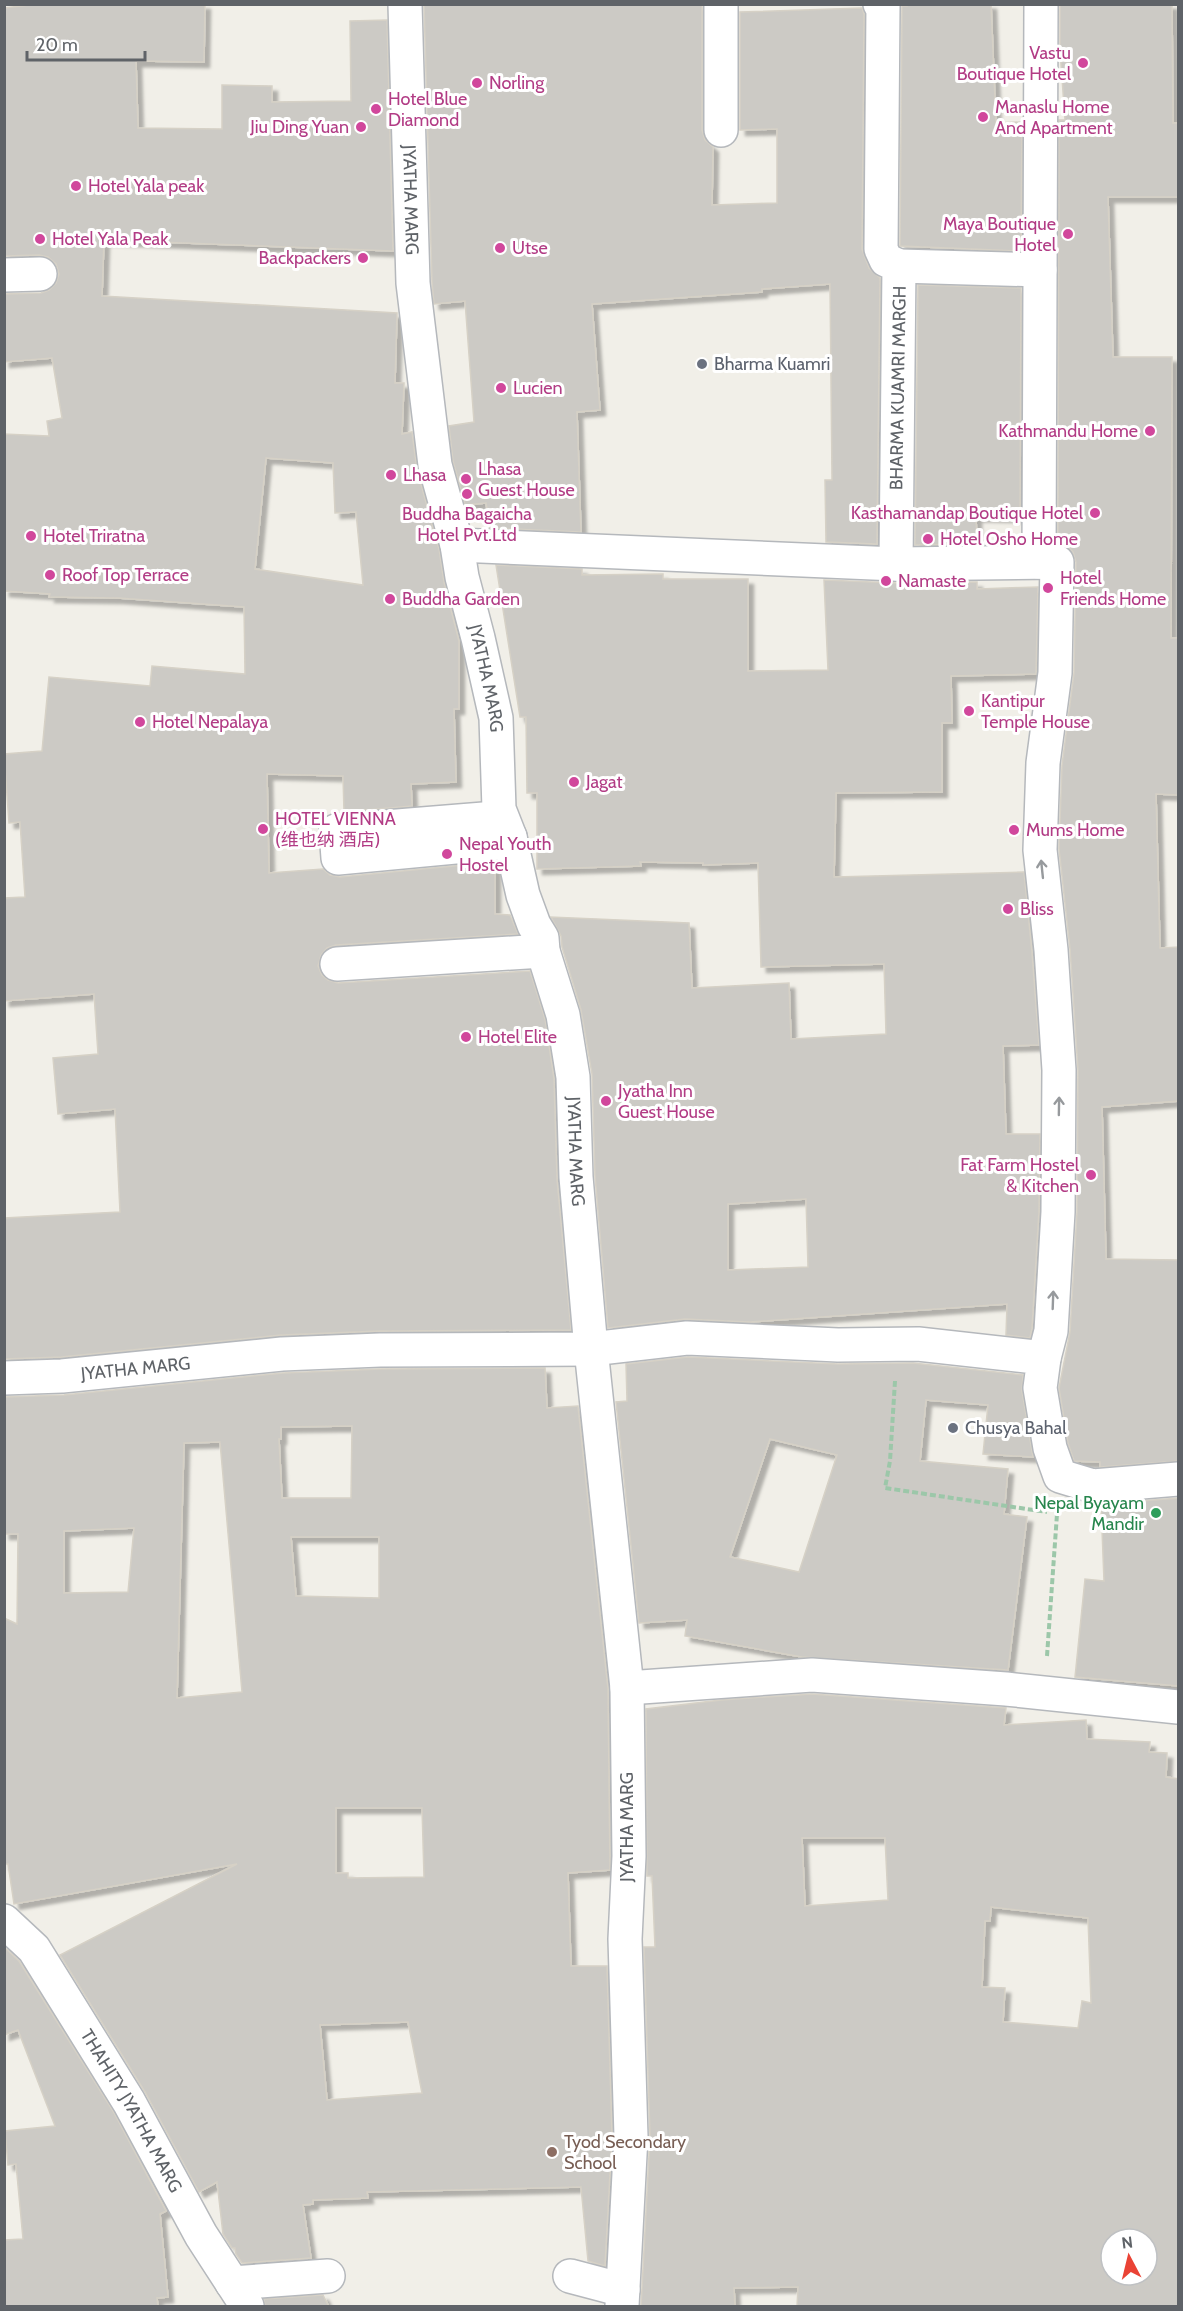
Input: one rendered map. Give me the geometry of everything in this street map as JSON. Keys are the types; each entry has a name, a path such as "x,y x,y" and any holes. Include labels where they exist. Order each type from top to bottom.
{"street":[{"name":"JYATHA MARG","path":"405,4 413,284 435,465 457,545 462,577 496,718 499,809 523,895 534,925 542,938 543,951 564,1015 573,1077 576,1177 591,1349 627,1688 629,1856 625,1939 631,2136 622,2298"},
{"path":"721,4 721,130"},
{"path":"1039,562 1041,4"},
{"name":"BHARMA KUAMRI MARGH","path":"882,5 881,249 886,260 899,266 896,564"},
{"path":"899,266 1040,270"},
{"path":"4,275 40,274"},
{"path":"457,545 896,564 1057,562 1055,673 1043,763 1040,850 1051,950 1059,1082 1058,1212 1052,1331 1044,1358 1040,1388 1050,1448 1060,1476 1093,1486 1179,1479"},
{"path":"462,577 477,569 492,566 517,567"},
{"path":"337,964 543,951"},
{"name":"JYATHA MARG","path":"4,1378 62,1376 282,1354 380,1350 591,1349 687,1338 838,1345 918,1344 1044,1358"},
{"path":"627,1688 812,1675 1044,1693 1179,1707"},
{"name":"THAHITY JYATHA MARG","path":"4,1921 34,1949 129,2102 201,2235 239,2295"},
{"path":"239,2295 328,2276"},
{"path":"570,2276 622,2298"}],"path":[{"path":"897,1344 890,1461 885,1488 1057,1514 1093,1486"},
{"path":"1044,1693 1057,1514"}],"building":[{"path":"38,4 205,4 204,62 136,61 138,128 222,129 222,85 272,86 272,102 351,101 350,21 387,20 393,251 104,240 102,296 397,313 395,383 404,383 402,434 412,432 417,470 439,549 444,582 459,641 459,709 454,709 456,782 411,784 412,806 344,812 343,776 267,774 269,873 323,869 330,875 340,877 495,862 495,914 510,915 518,934 336,945 327,948 321,955 318,966 322,975 338,983 530,971 545,1019 554,1079 557,1179 571,1330 380,1331 281,1335 61,1357 4,1359 4,1218 120,1212 115,1109 58,1114 53,1058 98,1054 94,994 4,1001 4,898 25,897 20,822 9,823 4,754 42,751 49,677 150,686 152,666 245,674 244,607 118,598 49,597 50,594 4,591 4,434 49,436 47,421 62,418 52,358 4,362 4,294 41,293 49,290 56,283 59,274 56,264 48,257 4,256 4,8","holes":["266,458 333,463 335,513 356,512 363,585 255,569"]},
{"path":"424,4 702,4 702,130 705,140 713,147 712,205 777,203 777,129 740,130 740,12 862,8 864,14 862,249 869,268 880,278 877,544 826,542 825,480 832,480 830,284 762,289 762,292 592,304 600,410 577,412 581,532 490,528 486,503 465,505 453,461 449,426 474,422 465,301 434,304"},
{"path":"907,4 991,4 996,123 1022,122 1021,251 900,246 902,6 907,6"},
{"path":"1060,4 1172,4 1173,123 1179,123 1179,197 1108,197 1113,357 1172,357 1171,638 1179,638 1179,795 1156,794 1160,948 1179,947 1179,1101 1102,1107 1106,1259 1179,1260 1179,1461 1100,1467 1100,1462 1074,1461 1068,1443 1059,1388 1070,1332 1077,1212 1078,1070 1070,949 1059,849 1062,765 1074,673 1076,562 1073,552 1067,546 1058,543 1059,120 1065,120 1060,50"},
{"path":"918,285 1021,288 1020,517 976,516 977,544 915,545"},
{"path":"496,565 582,569 582,575 663,574 663,579 748,579 748,671 828,670 824,580 896,583 977,582 977,589 1038,587 1036,674 951,676 952,723 942,723 942,792 836,793 834,877 1024,872 1039,1045 1003,1046 1006,1134 1040,1134 1039,1211 1030,1338 1006,1335 1007,1304 749,1322 685,1319 608,1328 595,1176 592,1074 581,1010 562,947 561,936 551,917 689,923 692,988 789,983 791,1039 886,1034 884,964 761,967 758,863 703,865 703,863 640,862 641,866 537,869 537,793 527,793 526,717 520,717","holes":["806,1199 808,1267 728,1270 728,1204"]},
{"path":"688,1357 838,1364 913,1363 1023,1375 1022,1391 1033,1457 983,1454 988,1405 926,1400 920,1461 1008,1469 1004,1514 1027,1517 1008,1670 802,1657 685,1636 687,1620 639,1623 616,1402 627,1401 626,1364","holes":["770,1439 837,1455 799,1572 730,1557"]},
{"path":"545,1368 547,1408 578,1406 608,1689 610,1870 568,1873 571,1966 607,1966 612,2136 605,2266 588,2261 581,2187 367,2192 368,2198 313,2200 313,2204 303,2205 311,2258 242,2263 235,2248 232,2248 223,2234 217,2182 199,2192 145,2092 60,1955 237,1864 14,1904 8,1864 4,1864 4,1618 17,1624 18,1534 4,1534 4,1397 64,1395 283,1373 380,1369","holes":["352,1426 351,1498 282,1498 279,1439 281,1439 281,1427","220,1442 242,1692 177,1698 184,1443","134,1528 128,1592 64,1593 64,1531","291,1537 379,1537 379,1598 296,1596","336,1808 422,1808 424,1877 348,1878 348,1873 336,1873","408,2022 422,2093 327,2100 320,2025"]},
{"path":"1179,1498 1179,1686 1075,1677 1085,1579 1104,1581 1101,1504"},
{"path":"812,1694 1006,1708 1004,1725 1086,1720 1087,1739 1150,1742 1149,1752 1167,1753 1166,1777 1179,1779 1179,2307 797,2307 798,2287 734,2288 735,2307 641,2307 650,2136 644,1947 655,1947 652,1876 647,1876 646,1709 721,1700","holes":["802,1838 885,1838 888,1900 805,1906","991,1907 1088,1918 1091,2003 1082,2001 1078,2028 1003,2022 1005,1988 982,1987 985,1921 990,1921"]},
{"path":"4,1947 19,1961 113,2111 166,2211 160,2214 168,2297 157,2298 158,2307 4,2307 4,2240 23,2239 16,2164 8,2165 5,2131 55,2126 18,2030 4,2035"},
{"path":"323,2295 329,2307 265,2307 264,2299"}],"place":[{"name":"Vastu Boutique Hotel","path":"1083,63"},
{"name":"Norling","path":"477,83"},
{"name":"Hotel Blue Diamond","path":"376,109"},
{"name":"Manaslu Home And Apartment","path":"983,117"},
{"name":"Jiu Ding Yuan","path":"361,127"},
{"name":"Hotel Yala peak","path":"76,186"},
{"name":"Maya Boutique Hotel","path":"1068,234"},
{"name":"Hotel Yala Peak","path":"40,239"},
{"name":"Utse","path":"500,248"},
{"name":"Backpackers","path":"363,258"},
{"name":"Bharma Kuamri","path":"702,364"},
{"name":"Lucien","path":"501,388"},
{"name":"Kathmandu Home","path":"1150,431"},
{"name":"Lhasa","path":"391,475"},
{"name":"Lhasa Guest House","path":"466,479"},
{"name":"Buddha Bagaicha Hotel Pvt.Ltd","path":"467,494"},
{"name":"Kasthamandap Boutique Hotel","path":"1095,513"},
{"name":"Hotel Triratna","path":"31,536"},
{"name":"Hotel Osho Home","path":"928,539"},
{"name":"Roof Top Terrace","path":"50,575"},
{"name":"Namaste","path":"886,581"},
{"name":"Hotel Friends Home","path":"1048,588"},
{"name":"Buddha Garden","path":"390,599"},
{"name":"Kantipur Temple House","path":"969,711"},
{"name":"Hotel Nepalaya","path":"140,722"},
{"name":"Jagat","path":"574,782"},
{"name":"HOTEL VIENNA (维也纳 酒店)","path":"263,829"},
{"name":"Mums Home","path":"1014,830"},
{"name":"Nepal Youth Hostel","path":"447,854"},
{"name":"Bliss","path":"1008,909"},
{"name":"Hotel Elite","path":"466,1037"},
{"name":"Jyatha Inn Guest House","path":"606,1101"},
{"name":"Fat Farm Hostel & Kitchen","path":"1091,1175"},
{"name":"Chusya Bahal","path":"953,1428"},
{"name":"Nepal Byayam Mandir","path":"1156,1513"},
{"name":"Tyod Secondary School","path":"552,2152"}]}
